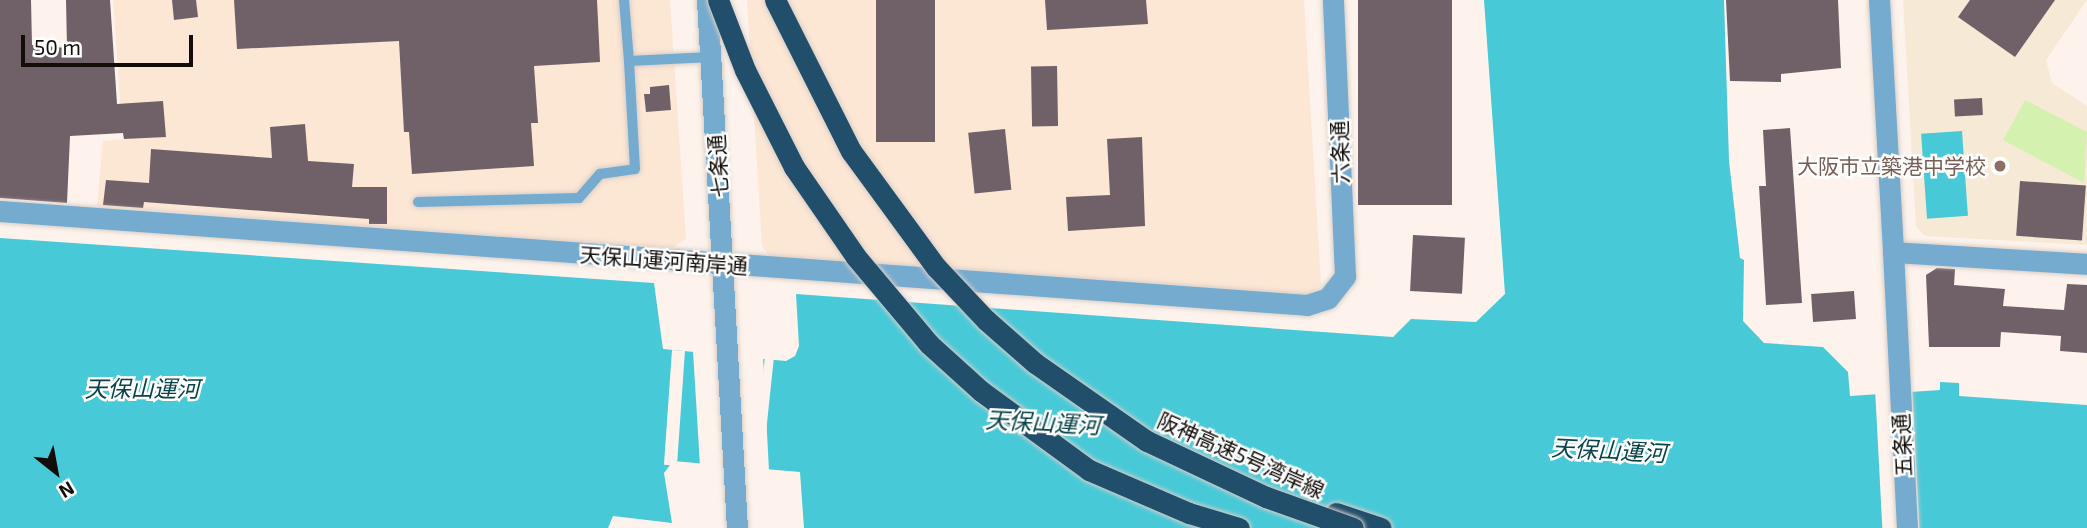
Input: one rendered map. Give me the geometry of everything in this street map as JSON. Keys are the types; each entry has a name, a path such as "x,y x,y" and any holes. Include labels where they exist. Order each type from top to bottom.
{"highway":[{"path":"718,0 745,70 794,167 856,257 929,344 981,391 1089,470 1177,508 1239,528"},
{"path":"724,0 788,142 843,228 899,300 988,387 1045,431 1120,479 1215,528"},
{"name":"阪神高速5号湾岸線","path":"775,0 851,150 936,267 986,320 1035,363 1147,440 1266,496 1353,528"},
{"path":"786,0 858,144 943,260 1040,355 1151,433 1211,463 1381,528"}],"street":[{"name":"七条通","path":"707,0 737,528"},
{"name":"六条通","path":"1328,298 1345,276 1333,0"},
{"name":"五条通","path":"1879,0 1907,528"},
{"name":"天保山運河南岸通","path":"0,211 1307,305 1328,298"},
{"path":"1893,252 2087,264"}],"lane":[{"path":"418,202 579,198 600,174 635,169 624,0"},
{"path":"629,61 711,57"}],"shaded area":[{"path":"113,0 670,0 686,239 671,249 97,206 103,141 123,139"},
{"path":"747,0 1304,0 1321,285 1309,295 771,258 762,246"},
{"name":"大阪市立築港中学校","path":"1903,0 2087,0 2046,60 2052,83 2087,106 2087,245 1925,236 1916,226"}],"green space":[{"path":"2025,100 2087,132 2084,183 2003,140"}],"water":[{"name":"天保山運河","path":"1484,0 1724,0 1729,161 1740,258 1744,260 1743,321 1764,343 1823,347 1848,372 1850,396 1940,390 1940,382 1959,383 1959,396 2087,405 2087,528 804,528 800,472 673,461 664,473 672,523 613,516 608,528 0,528 0,238 654,283 663,349 786,361 795,356 799,346 796,294 1393,337 1411,319 1476,322 1505,294"},
{"path":"1962,131 1968,216 1927,219 1921,134"}],"pier":[{"path":"672,350 685,351 677,466 664,465"},
{"path":"693,351 763,356 769,471 700,466"},
{"path":"765,356 774,357 762,471 753,470"},
{"path":"1912,387 1919,528 1882,528 1875,389"}],"building":[{"path":"0,0 31,0 32,45 67,48 66,0 110,0 117,104 163,101 166,137 124,139 123,133 70,136 67,203 0,198"},
{"path":"172,0 196,0 198,17 174,20"},
{"path":"234,0 597,0 600,62 534,66 538,123 531,123 534,166 412,174 409,132 404,132 399,41 237,49"},
{"path":"876,0 935,0 935,142 876,142"},
{"path":"1045,0 1146,0 1148,24 1047,30"},
{"path":"1358,0 1452,0 1452,205 1358,205"},
{"path":"1726,0 1838,0 1841,68 1781,74 1781,82 1730,81"},
{"path":"1970,0 2055,0 2015,57 1958,17"},
{"path":"1031,66 1057,66 1058,126 1032,126"},
{"path":"669,85 671,110 646,112 644,94 650,94 650,87"},
{"path":"1982,98 1983,115 1955,116 1954,99"},
{"path":"305,124 308,161 354,164 352,187 387,187 387,224 369,224 369,219 144,202 143,208 103,205 106,180 149,183 151,149 272,158 270,127"},
{"path":"1790,128 1802,303 1766,305 1759,186 1766,186 1763,130"},
{"path":"1005,129 1011,190 975,194 968,133"},
{"path":"1142,137 1145,226 1068,231 1066,197 1110,195 1107,139"},
{"path":"2020,181 2086,186 2082,240 2016,236"},
{"path":"1413,235 1465,238 1462,294 1410,291"},
{"path":"1937,268 1955,269 1954,285 2005,289 2003,306 2064,310 2067,284 2087,285 2087,353 2060,351 2061,336 2001,332 2000,347 1929,347 1926,275"},
{"path":"1854,291 1856,319 1813,322 1811,294"}],"place":[{"name":"大阪市立築港中学校","path":"2000,166"}]}
